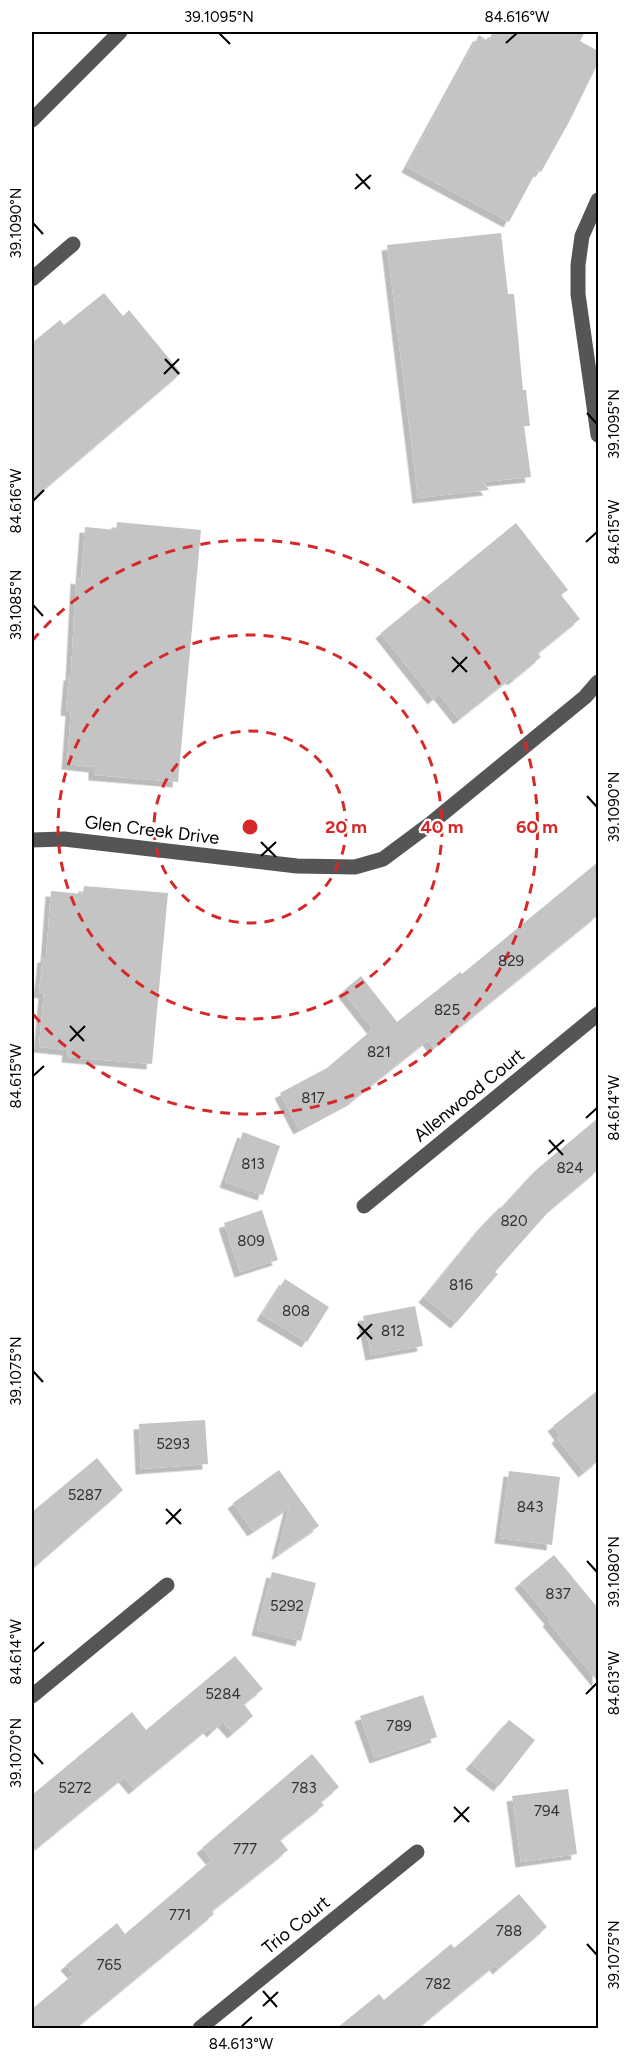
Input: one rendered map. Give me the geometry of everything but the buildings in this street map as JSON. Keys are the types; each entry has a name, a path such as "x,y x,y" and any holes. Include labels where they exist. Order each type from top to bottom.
{"street":[{"path":"32,120 120,32"},
{"path":"598,200 582,236 578,265 578,294 598,435"},
{"path":"32,279 73,244"},
{"name":"Glen Creek Drive","path":"32,840 64,839 297,866 356,867 383,859 430,824 585,698 598,682"},
{"name":"Allenwood Court","path":"364,1206 598,1014"},
{"path":"32,1696 167,1585"},
{"name":"Trio Court","path":"200,2028 417,1852"}]}
